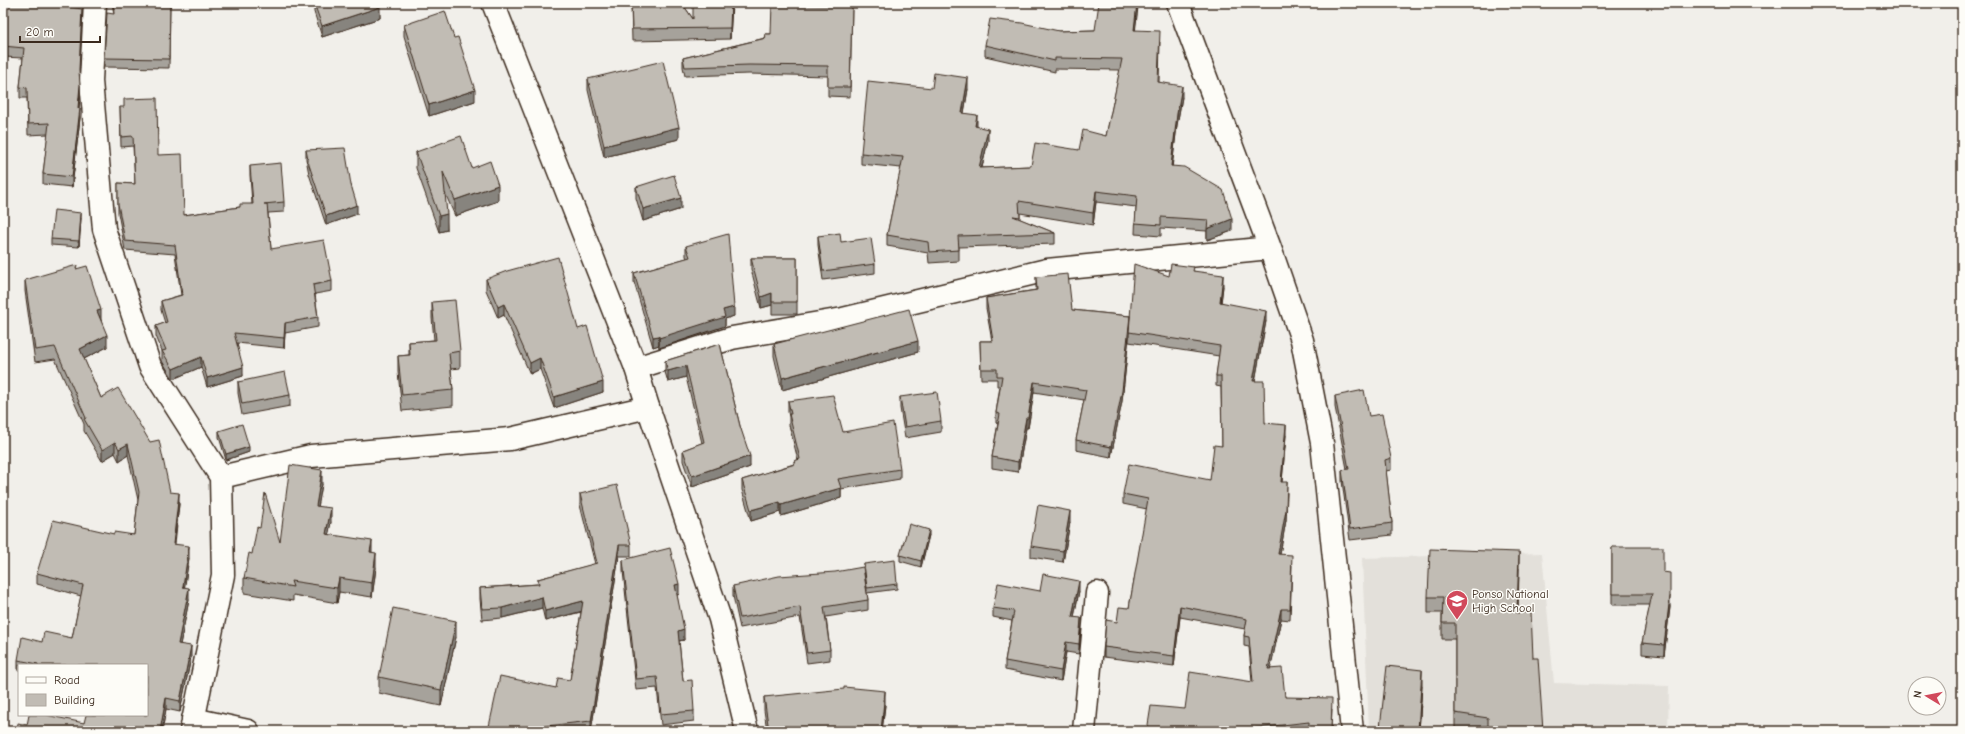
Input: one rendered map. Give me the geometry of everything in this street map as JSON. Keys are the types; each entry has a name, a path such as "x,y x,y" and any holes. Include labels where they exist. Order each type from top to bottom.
{"street":[{"path":"95,3 91,81 104,229 150,366 221,477 223,574 192,725 248,731"},
{"path":"493,3 636,368 720,619 747,731"},
{"path":"1178,3 1270,248 1302,340 1322,442 1352,731"},
{"path":"636,368 732,338 843,319 1047,270 1270,248"},
{"path":"221,477 310,456 510,439 648,407"},
{"path":"1084,731 1097,593"}],"shaded area":[{"name":"Ponso National High School","path":"1542,553 1554,683 1669,686 1668,731 1369,731 1362,558"}],"building":[{"path":"3,3 70,3 70,7 82,9 78,108 80,108 72,177 43,174 49,123 28,124 27,88 20,87 24,48 3,46"},
{"path":"113,3 170,3 169,59 104,58 107,13 114,14"},
{"path":"314,3 379,3 380,7 322,26"},
{"path":"631,3 682,3 693,19 693,3 731,3 730,28 632,29"},
{"path":"772,3 808,3 808,5 852,6 850,87 828,87 828,66 749,65 685,67 683,58 766,38 765,34 771,34"},
{"path":"1099,3 1137,3 1134,30 1160,31 1158,82 1182,86 1171,166 1184,167 1223,190 1232,219 1207,229 1208,220 1161,217 1161,225 1135,223 1137,196 1096,191 1093,213 1019,201 1020,217 1013,216 1055,233 958,236 959,250 929,252 928,242 887,235 903,157 861,153 868,81 932,88 934,73 968,78 962,113 977,115 975,126 988,129 979,168 1031,166 1035,143 1079,150 1083,130 1106,136 1122,59 1055,58 1055,61 985,45 990,19 1022,23 1059,31 1095,30"},
{"path":"445,11 454,38 458,37 475,90 429,105 404,25"},
{"path":"663,61 679,127 604,146 588,79"},
{"path":"157,98 158,155 182,154 184,215 240,207 240,204 253,204 250,166 281,163 284,202 264,204 267,204 271,249 324,240 332,281 313,285 318,317 285,323 284,338 234,333 243,367 207,378 201,357 173,369 162,351 166,350 156,326 167,322 161,301 182,295 175,245 125,241 118,204 118,183 135,184 133,136 121,137 120,107 124,107 124,99"},
{"path":"461,136 472,168 490,161 498,185 455,200 443,172 447,214 439,216 416,152"},
{"path":"345,148 351,185 357,205 326,216 309,165 306,150"},
{"path":"674,175 681,198 643,209 636,187"},
{"path":"54,210 81,213 79,241 51,239"},
{"path":"840,233 841,242 871,238 875,264 823,271 818,236"},
{"path":"728,234 734,307 723,310 725,317 659,338 659,336 653,337 634,273 690,257 686,246"},
{"path":"558,257 578,329 587,326 603,382 554,397 540,358 530,363 504,304 498,307 486,279 507,271"},
{"path":"751,258 797,258 797,302 772,302 772,293 761,297"},
{"path":"1134,264 1169,276 1171,264 1194,267 1193,271 1223,275 1220,302 1266,311 1253,381 1264,381 1265,423 1286,425 1281,482 1287,482 1286,510 1278,554 1292,555 1290,609 1281,609 1268,669 1282,668 1285,697 1332,698 1331,731 1309,731 1309,722 1255,728 1255,731 1147,731 1151,706 1185,709 1190,672 1253,682 1249,637 1244,636 1247,619 1180,606 1174,656 1104,647 1106,620 1117,622 1119,607 1129,608 1148,499 1123,494 1129,464 1210,480 1214,445 1222,446 1221,376 1216,376 1220,346 1129,332"},
{"path":"77,265 76,269 87,266 101,310 97,311 107,335 80,349 101,398 118,388 150,442 159,440 170,492 179,493 173,544 189,546 183,587 189,588 178,644 191,646 180,701 166,698 160,731 17,731 18,723 27,725 29,716 51,716 84,723 86,716 148,716 148,664 38,664 18,660 22,637 42,642 44,632 72,638 83,585 37,573 53,520 114,534 114,532 134,535 139,492 128,444 119,449 115,442 102,450 84,419 86,418 55,347 35,350 25,280"},
{"path":"1068,274 1072,310 1130,316 1122,391 1111,447 1076,440 1086,390 1034,382 1018,462 992,457 1000,414 996,413 1002,376 997,376 997,369 981,369 980,341 993,341 986,298 1037,290 1036,277"},
{"path":"455,300 460,351 449,353 453,390 402,395 398,356 410,355 409,342 436,340 432,302"},
{"path":"909,309 918,341 782,378 774,344"},
{"path":"720,344 740,426 750,456 692,476 683,450 704,442 686,366 668,371 665,361"},
{"path":"285,372 290,395 242,404 238,382"},
{"path":"1364,390 1369,416 1382,414 1391,458 1385,460 1392,523 1350,529 1342,470 1349,469 1335,396"},
{"path":"937,392 941,421 905,427 900,397"},
{"path":"833,395 843,432 893,423 900,469 838,479 841,488 781,505 780,502 751,510 742,480 795,464 794,461 800,459 789,414 791,414 788,401"},
{"path":"242,424 249,447 226,454 219,431"},
{"path":"290,465 322,470 316,506 331,508 326,534 372,541 370,552 376,553 372,583 339,578 337,588 291,581 293,587 244,578 249,553 252,554 257,527 260,528 265,493 280,542"},
{"path":"617,485 631,545 619,545 591,721 529,728 529,731 488,731 500,676 556,688 558,678 570,680 583,601 545,611 542,597 502,608 482,609 480,588 539,584 538,579 597,563 580,494"},
{"path":"1038,505 1070,511 1063,551 1031,546"},
{"path":"909,524 929,530 921,561 900,555"},
{"path":"1612,547 1663,547 1663,572 1670,573 1670,596 1664,645 1642,643 1652,594 1612,594"},
{"path":"670,548 679,584 675,585 684,629 678,631 683,681 692,680 694,711 661,714 657,677 636,679 623,560"},
{"path":"1430,549 1519,552 1517,613 1531,612 1533,658 1538,658 1543,731 1488,731 1488,718 1455,713 1455,623 1442,623 1443,597 1428,597"},
{"path":"895,560 897,584 867,588 864,564"},
{"path":"863,567 868,600 824,607 830,650 807,653 800,607 740,618 733,586 779,576 835,572"},
{"path":"1043,574 1079,581 1072,617 1081,618 1079,644 1066,642 1061,671 1005,661 1014,611 993,608 998,583 1040,591"},
{"path":"393,608 456,621 441,690 379,677"},
{"path":"1387,666 1422,670 1418,731 1383,731 1383,729 1380,728"},
{"path":"844,687 885,691 881,731 823,731 823,729 769,731 764,697 844,689"},
{"path":"547,726 568,731 546,731"}],"place":[{"name":"Ponso National High School","path":"1457,620"}]}
